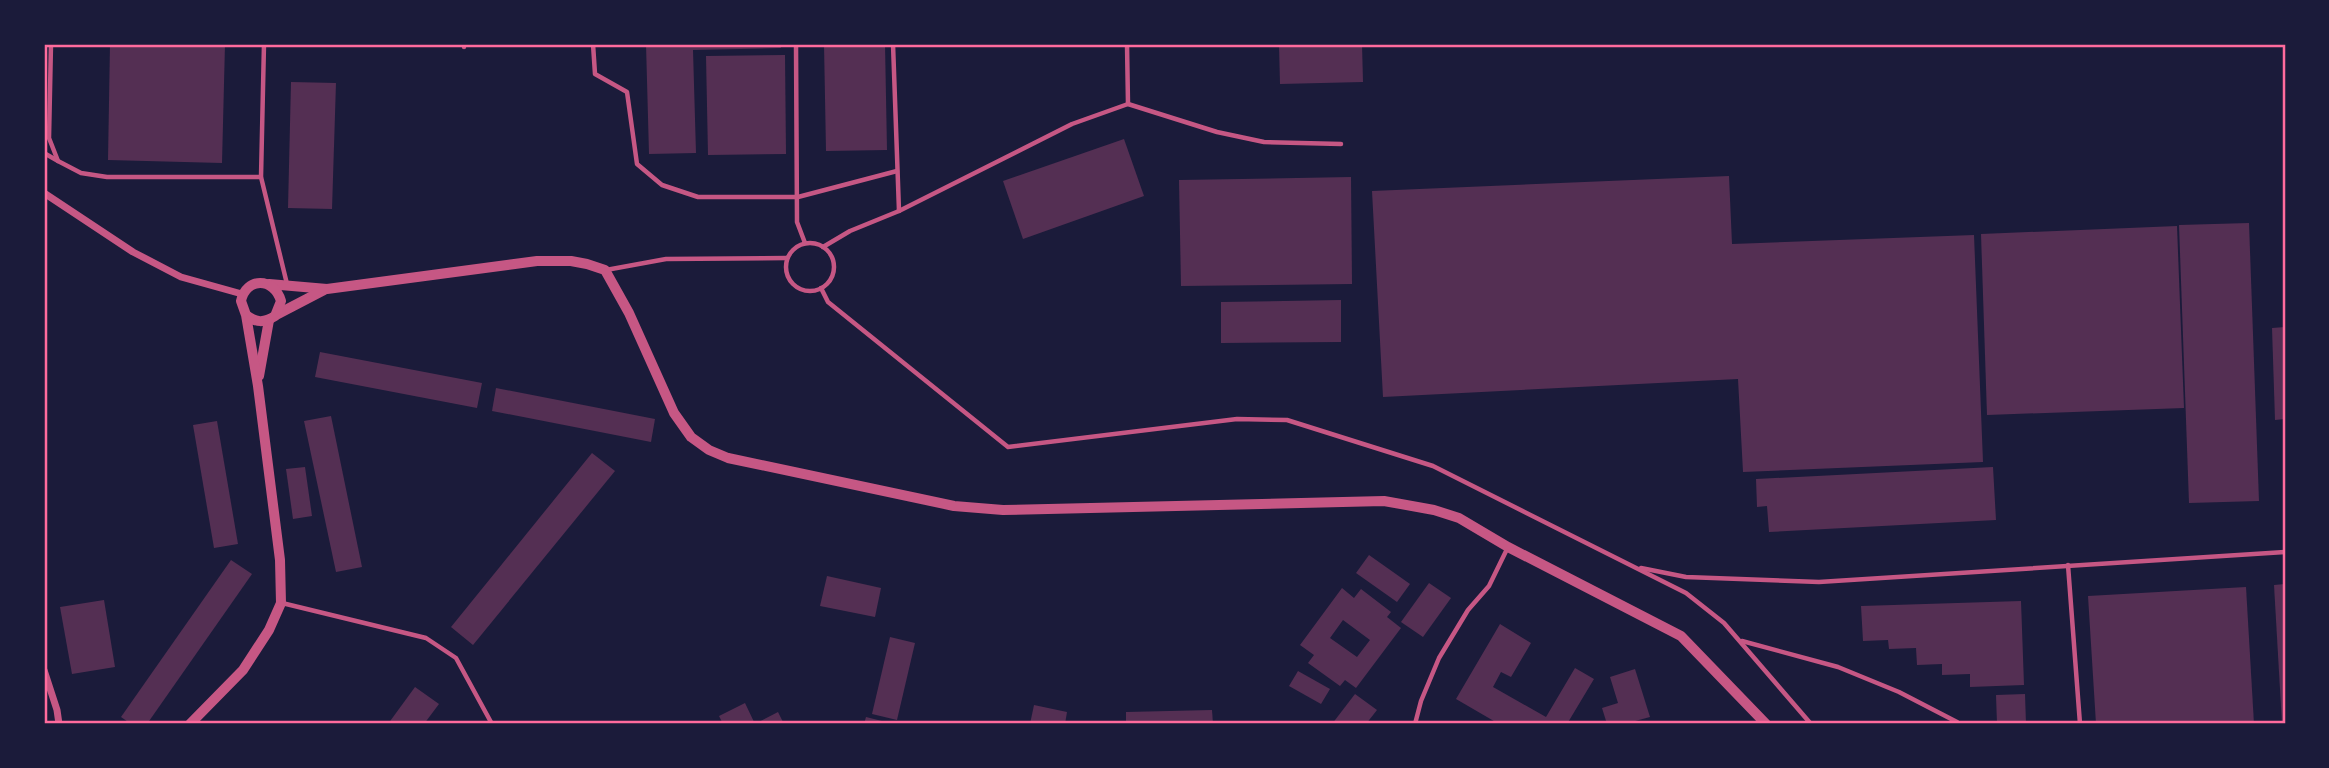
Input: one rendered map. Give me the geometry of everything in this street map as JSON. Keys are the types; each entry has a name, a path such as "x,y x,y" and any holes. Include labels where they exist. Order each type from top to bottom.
{"street":[{"path":"44,193 133,252 181,277 242,294"},
{"path":"190,724 243,670 269,630 281,603 281,560 242,294 251,285 263,282 327,289 537,261 571,261 606,270 629,313 674,413 691,437 709,450 728,458 954,506 1003,510 1384,501 1434,510 1459,519 1681,636 1766,724"},
{"path":"257,386 272,318 281,301 277,290 269,284"},
{"path":"246,315 256,321 272,318 327,289"},
{"path":"44,670 60,724"}],"lane":[{"path":"51,44 49,138 58,161"},
{"path":"264,44 261,177 287,285"},
{"path":"593,44 595,74 627,92 637,164 662,185 698,197 798,197 898,171"},
{"path":"796,44 797,222 805,243"},
{"path":"893,44 899,211"},
{"path":"1127,44 1128,104"},
{"path":"823,247 1072,124 1128,104 1217,132 1264,142 1341,144"},
{"path":"44,153 81,173 107,177 261,177"},
{"path":"813,243 823,247 831,255 834,268 828,283 821,288 804,290 792,284 785,267 787,258 795,247 813,243"},
{"path":"606,270 666,259 787,258"},
{"path":"821,288 828,303 1008,447 1237,419 1287,420 1433,466 1686,593 1724,623 1811,724"},
{"path":"1415,724 1421,701 1439,658 1468,610 1489,586 1508,547"},
{"path":"1634,567 1686,577 1819,582 2285,552"},
{"path":"2068,565 2080,724"},
{"path":"281,603 425,638 456,658 492,724"},
{"path":"1741,641 1838,667 1899,692 1957,722"}],"building":[{"path":"110,44 225,44 222,163 108,160"},
{"path":"646,44 780,44 781,48 693,50 696,153 649,154"},
{"path":"824,44 885,44 887,150 826,151"},
{"path":"1279,44 1362,44 1363,82 1280,84"},
{"path":"785,55 786,154 708,155 706,56"},
{"path":"291,82 336,83 332,209 288,208"},
{"path":"1124,139 1144,196 1023,239 1003,181"},
{"path":"1729,176 1732,244 1974,235 1983,462 1743,472 1738,379 1383,397 1372,191"},
{"path":"1351,177 1352,284 1181,286 1179,180"},
{"path":"2249,223 2259,501 2189,503 2179,225"},
{"path":"2177,226 2184,408 1987,415 1981,234"},
{"path":"1341,300 1341,342 1221,343 1221,302"},
{"path":"2285,327 2285,419 2275,420 2272,328"},
{"path":"320,352 482,383 477,408 315,377"},
{"path":"496,388 655,419 651,442 492,411"},
{"path":"331,416 362,567 336,572 304,421"},
{"path":"217,421 238,544 214,548 193,425"},
{"path":"592,453 615,471 473,645 451,627"},
{"path":"305,467 312,516 293,519 286,469"},
{"path":"1993,467 1996,520 1769,532 1767,506 1757,507 1756,479"},
{"path":"1369,555 1410,584 1397,602 1356,573"},
{"path":"231,560 252,574 147,724 131,724 121,717"},
{"path":"827,576 881,588 875,617 820,606"},
{"path":"1429,583 1451,598 1423,637 1401,622"},
{"path":"2285,584 2285,724 2282,724 2274,585"},
{"path":"2246,587 2254,724 2096,724 2088,596"},
{"path":"1342,588 1354,598 1361,589 1391,612 1387,617 1401,628 1356,688 1345,680 1340,686 1308,663 1314,655 1300,645","holes":["1343,620 1370,640 1357,657 1330,638"]},
{"path":"104,600 115,667 72,674 60,607"},
{"path":"2021,601 2024,685 1970,687 1970,674 1942,675 1942,664 1917,665 1916,648 1889,649 1888,640 1863,641 1861,606"},
{"path":"1500,624 1531,643 1511,677 1501,672 1493,687 1546,717 1575,668 1594,679 1567,724 1499,724 1456,699"},
{"path":"890,637 915,643 897,720 872,714"},
{"path":"1635,669 1650,717 1624,724 1607,724 1602,708 1618,703 1610,677"},
{"path":"1298,671 1330,689 1321,704 1289,686"},
{"path":"415,687 439,704 424,724 388,724"},
{"path":"1355,694 1377,710 1366,724 1332,724"},
{"path":"2025,694 2026,724 1997,724 1996,695"},
{"path":"745,703 755,724 723,724 719,716"},
{"path":"1034,705 1067,712 1065,724 1030,724"},
{"path":"1212,710 1213,724 1126,724 1126,712"},
{"path":"778,712 784,724 755,724"},
{"path":"866,717 890,723 890,724 864,724"}]}
